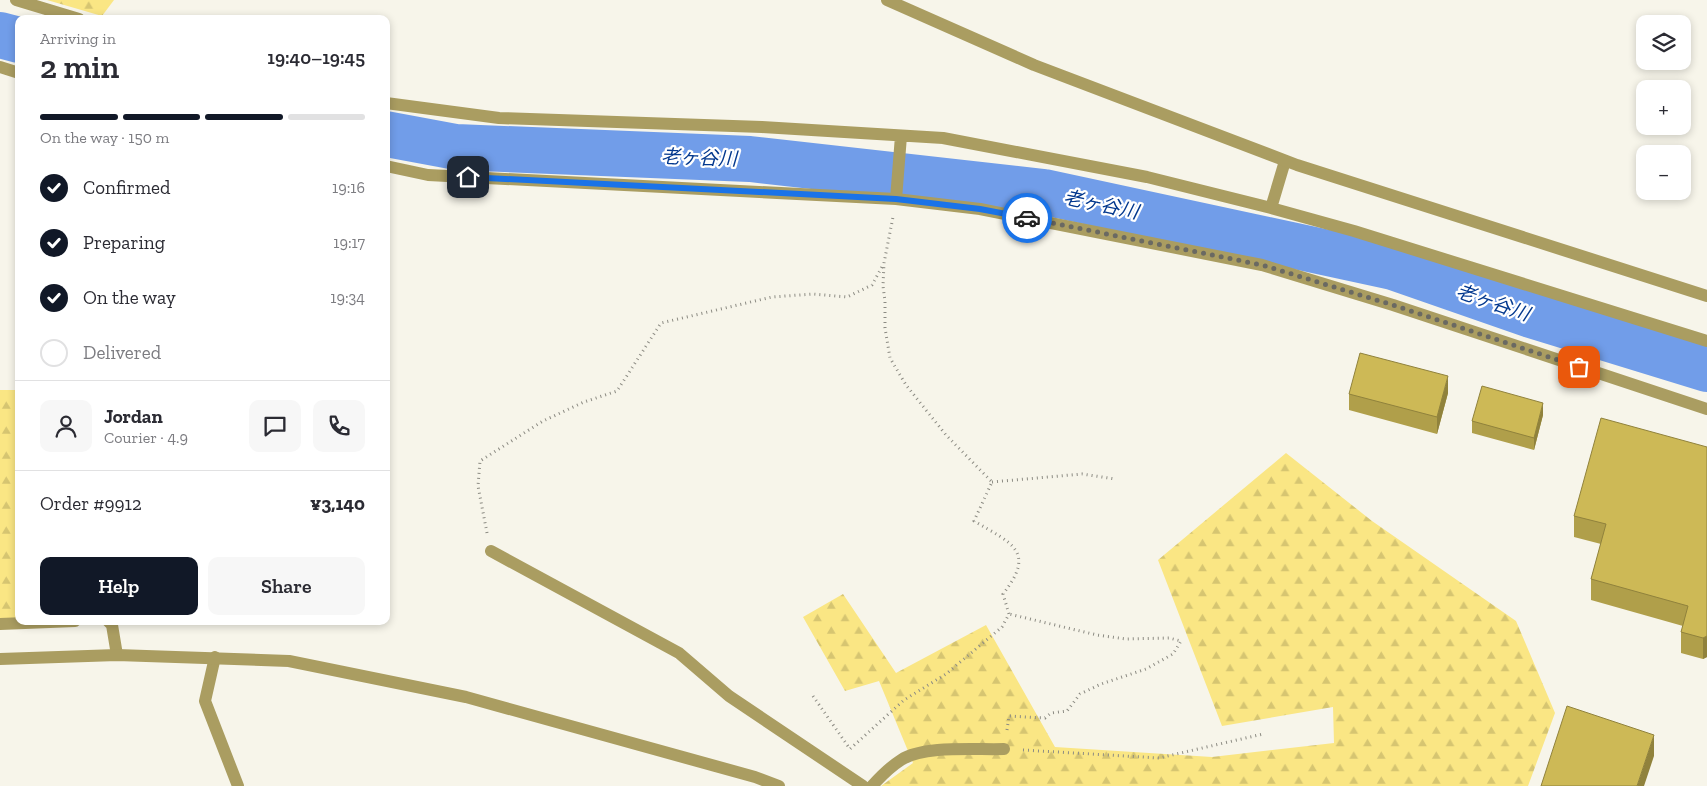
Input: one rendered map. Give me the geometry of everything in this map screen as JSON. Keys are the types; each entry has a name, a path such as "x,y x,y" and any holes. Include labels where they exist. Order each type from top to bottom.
{"street":[{"path":"16,0 66,15"},
{"path":"888,0 1034,65 1285,161 1707,296"},
{"path":"0,67 15,72"},
{"path":"390,104 499,118 762,127 944,138 1147,177 1271,208 1354,231 1707,341"},
{"path":"896,199 900,136"},
{"path":"1271,208 1285,161"},
{"path":"390,167 428,175 896,199 980,209 1262,265 1393,305 1707,409"},
{"path":"491,551 679,652 729,696 863,786"},
{"path":"0,624 15,623"},
{"path":"112,625 116,655"},
{"path":"0,658 116,655 289,661 466,697 746,775 779,786"},
{"path":"215,657 205,701 238,786"},
{"path":"872,786 886,771 903,759 928,751 1004,749"}],"path":[{"path":"896,199 884,263 883,286 885,328 890,358 906,385 946,435 992,482"},
{"path":"491,551 478,486 480,461 543,421 584,402 617,391 661,323 772,297 813,294 848,297 872,285 884,263"},
{"path":"992,482 1082,474 1115,479"},
{"path":"813,696 850,748 904,700 953,668 1002,627 1009,614 1003,594 1014,579 1019,560 1016,549 1004,539 974,521 992,482"},
{"path":"1009,614 1097,635 1126,638 1169,638 1181,641 1173,654 1146,669 1101,684 1080,694 1067,711 1052,713 1045,718 1009,716 1004,749 1159,758 1262,734"}],"green space":[{"path":"47,0 114,0 103,15"},
{"path":"0,390 15,390 15,622 0,628"},
{"path":"1286,453 1372,521 1516,621 1555,713 1528,786 881,786 913,763 879,681 845,691 803,617 843,594 896,673 986,625 1055,747 1212,757 1334,743 1333,707 1222,726 1158,560"}],"building":[{"path":"1360,353 1448,376 1437,417 1349,394"},
{"path":"1482,386 1543,403 1534,438 1472,421"},
{"path":"1601,418 1707,447 1707,636 1703,638 1681,632 1688,606 1591,579 1606,524 1574,516"},
{"path":"1567,706 1654,735 1637,786 1541,786"}],"waterway":[{"name":"老ヶ谷川","path":"0,35 15,39"},
{"name":"老ヶ谷川","path":"390,135 456,147 750,159 1044,192 1393,267 1531,315 1707,369"}],"way so far":[{"path":"1027,218 1262,265 1393,305 1579,367"}],"route":[{"path":"468,177 896,199 980,209 1027,218"}]}
